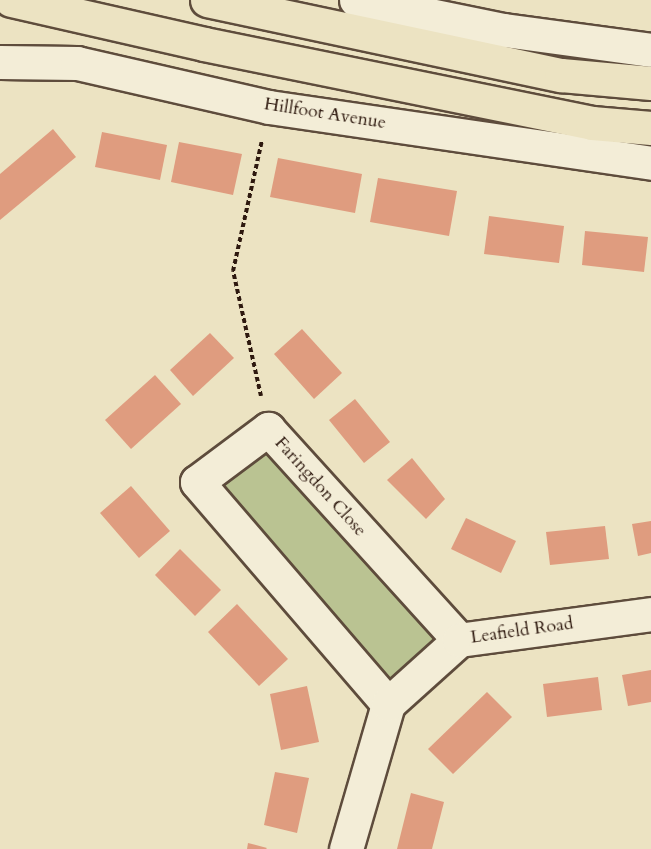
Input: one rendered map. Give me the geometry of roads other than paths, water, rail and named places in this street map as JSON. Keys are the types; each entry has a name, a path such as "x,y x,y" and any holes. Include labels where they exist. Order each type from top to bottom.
{"highway":[{"path":"10,0 592,123 651,128"},
{"path":"207,0 561,75 651,83"},
{"path":"0,16 105,21"}],"street":[{"path":"356,0 504,30 651,50"},
{"name":"Hillfoot Avenue","path":"0,62 77,63 268,107 651,163"},
{"name":"Faringdon Close","path":"388,704 197,482 268,429 459,640"},
{"name":"Leafield Road","path":"388,704 459,640 651,614"},
{"path":"346,849 388,704"}]}
